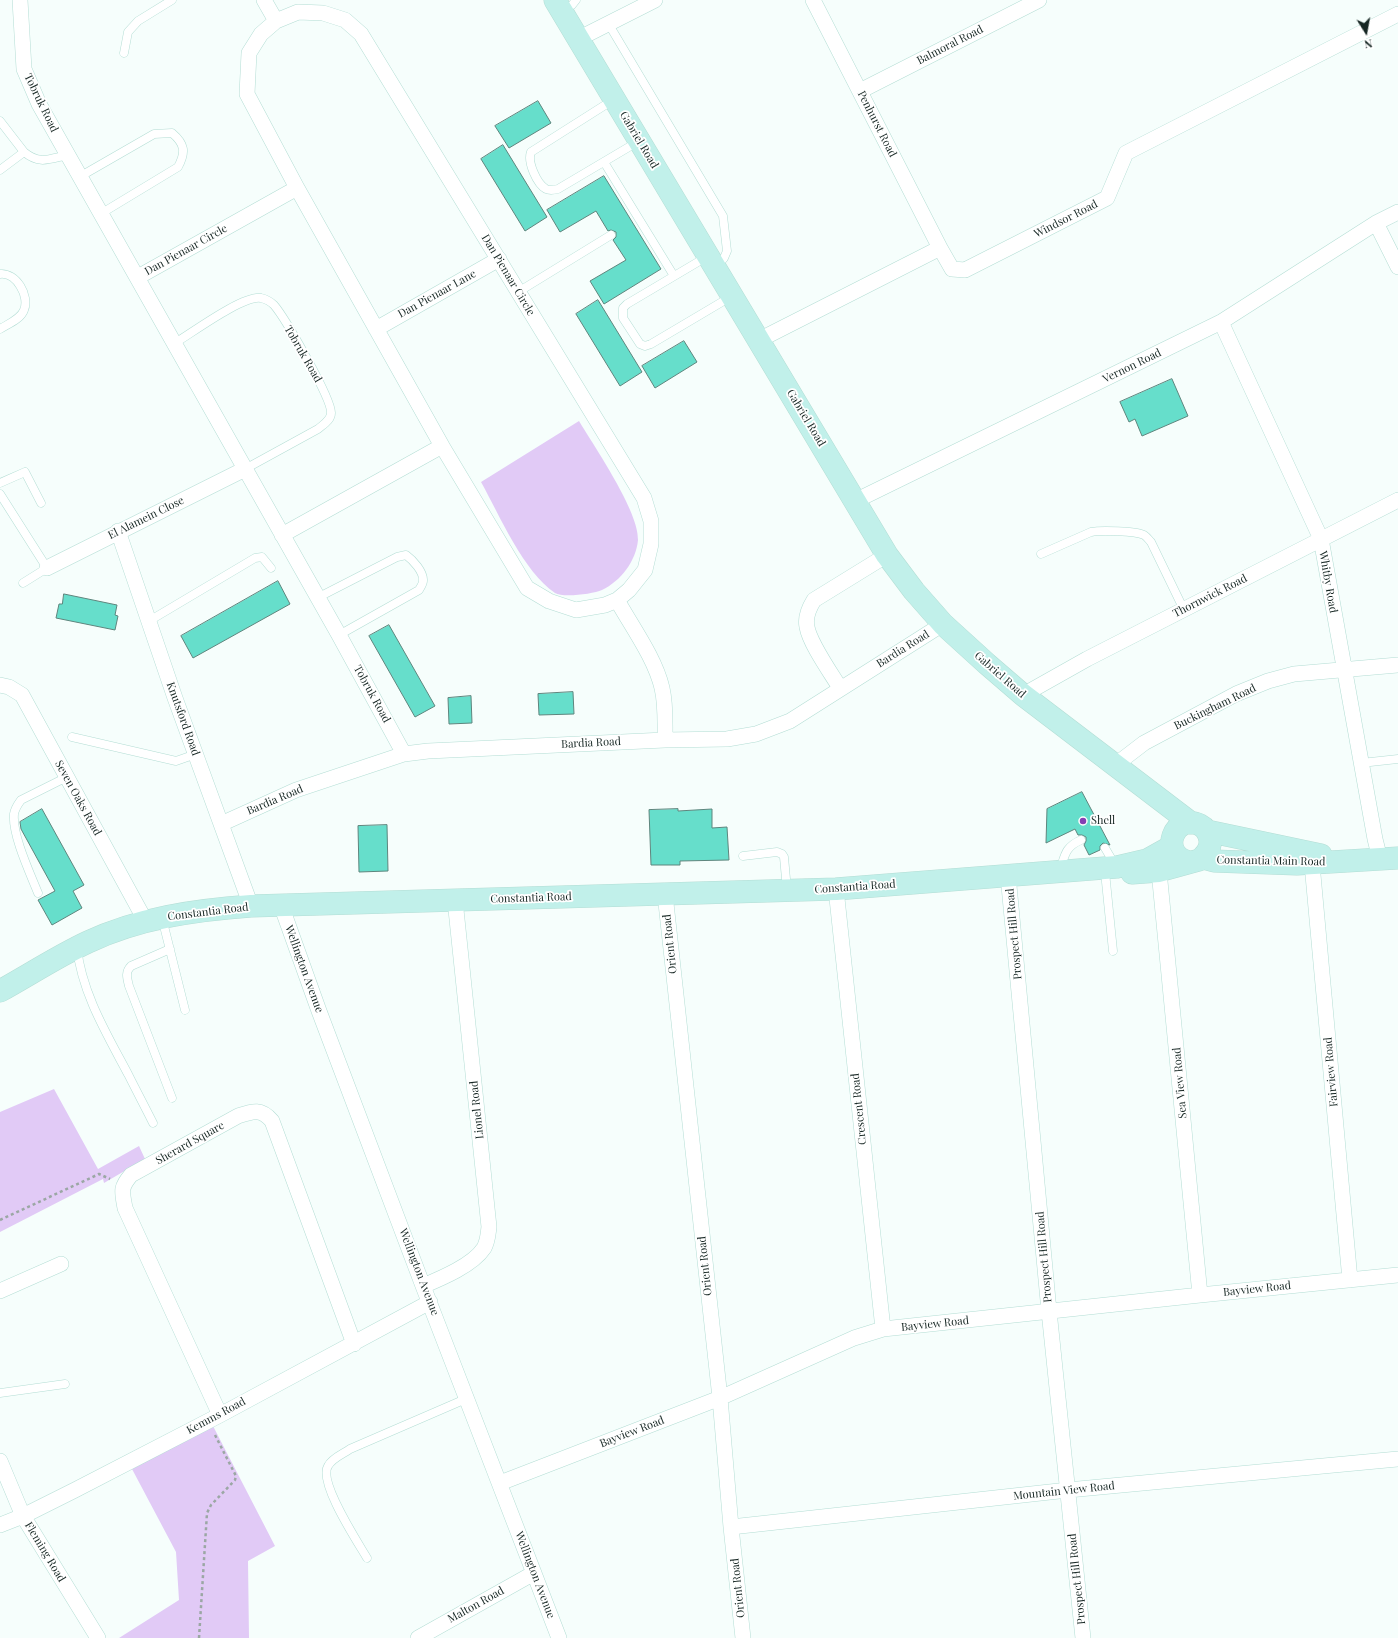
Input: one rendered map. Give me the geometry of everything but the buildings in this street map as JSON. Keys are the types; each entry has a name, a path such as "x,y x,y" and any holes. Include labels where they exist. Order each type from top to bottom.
{"main road":[{"name":"Gabriel Road","path":"564,4 578,39 887,555 914,591 943,624 1023,695 1121,771 1199,827"},
{"name":"Gabriel Road","path":"1121,771 1140,794 1172,841"},
{"path":"1179,827 1199,827 1209,836 1210,848 1196,860 1178,857 1172,841 1179,827"},
{"name":"Constantia Main Road","path":"1199,827 1298,849 1341,862"},
{"name":"Constantia Road","path":"1111,870 1147,860 1172,841"},
{"name":"Constantia Main Road","path":"1196,860 1312,864 1389,859"},
{"name":"Constantia Road","path":"0,991 77,948 108,934 154,920 196,911 251,906 836,889 1008,875 1111,870 1145,873 1159,871 1196,860"}],"street":[{"name":"Tobruk Road","path":"20,0 24,69 39,104 138,276 404,754"},
{"path":"264,0 276,21"},
{"path":"578,39 654,0"},
{"name":"Penhurst Road","path":"814,0 940,248"},
{"name":"Balmoral Road","path":"860,91 1039,0"},
{"name":"Dan Pienaar Circle","path":"298,12 323,13 345,20 361,34 644,498 651,521 651,544 645,570 629,590 617,600 606,605 576,610 549,601 527,588 442,446 297,188 247,94 249,53 261,34 276,21 298,12"},
{"name":"Windsor Road","path":"940,248 952,269 965,270 1107,198 1126,153 1398,14"},
{"name":"Dan Pienaar Circle","path":"138,276 297,188"},
{"name":"Vernon Road","path":"855,501 1221,322 1376,223 1398,212"},
{"path":"1376,223 1398,267"},
{"path":"759,340 940,248"},
{"name":"Dan Pienaar Lane","path":"376,329 499,259"},
{"name":"Whitby Road","path":"1221,322 1321,539 1375,839 1389,859"},
{"path":"282,535 442,446"},
{"name":"El Alamein Close","path":"47,568 118,531 245,469"},
{"name":"Thornwick Road","path":"1023,695 1056,676 1398,500"},
{"name":"Knutsford Road","path":"118,531 251,906"},
{"path":"840,688 811,639 806,627 809,609 814,600 887,555"},
{"path":"617,600 649,656 662,688 665,714 665,740"},
{"name":"Bardia Road","path":"221,824 296,790 404,754 428,751 665,740 727,739 756,734 790,721 943,624"},
{"name":"Buckingham Road","path":"1121,771 1144,743 1236,694 1268,681 1294,674 1398,665"},
{"name":"Seven Oaks Road","path":"0,685 10,687 22,695 67,776 154,920"},
{"name":"Fairview Road","path":"1312,864 1350,1280"},
{"name":"Sea View Road","path":"1159,871 1200,1295"},
{"name":"Prospect Hill Road","path":"1008,875 1049,1311 1083,1638"},
{"name":"Crescent Road","path":"836,889 883,1329"},
{"name":"Orient Road","path":"665,894 720,1398 731,1527 743,1638"},
{"name":"Lionel Road","path":"423,1286 439,1279 468,1262 485,1247 489,1227 455,900"},
{"name":"Wellington Avenue","path":"281,905 319,1011 423,1286 468,1398 559,1638"},
{"name":"Sherard Square","path":"123,1185 131,1175 238,1116 257,1111 266,1115 272,1121 354,1344"},
{"path":"123,1185 122,1195 125,1208 220,1415"},
{"path":"0,1291 61,1264"},
{"name":"Bayview Road","path":"500,1483 720,1398 854,1338 883,1329 1398,1275"},
{"name":"Kemms Road","path":"0,1525 23,1516 220,1415 430,1302"},
{"name":"Mountain View Road","path":"731,1527 1068,1490 1398,1459"},
{"name":"Fleming Road","path":"0,1461 23,1516 98,1638"},
{"name":"Malton Road","path":"418,1638 534,1573"}],"lane":[{"path":"124,53 128,32 138,21 172,0"},
{"path":"608,23 723,216 727,251 724,258 674,276 627,304 623,308 623,318 640,344 645,346 660,340 732,296"},
{"path":"615,99 537,148 529,156 531,167 545,189 558,189 640,141"},
{"path":"0,121 24,152 32,159 39,160 68,155"},
{"path":"81,176 154,134 172,133 180,140 184,150 184,157 178,167 102,213"},
{"path":"0,170 24,152"},
{"path":"604,162 636,220 674,276"},
{"path":"518,292 611,236"},
{"path":"0,274 9,275 15,279 22,290 25,300 24,310 20,316 0,329"},
{"name":"Tobruk Road","path":"175,343 239,304 254,297 262,299 273,305 300,346 329,400 331,413 328,422 245,469"},
{"path":"0,483 25,472 40,503"},
{"path":"0,494 47,568 23,583"},
{"path":"1041,554 1091,532 1139,533 1151,542 1184,610"},
{"path":"318,598 397,556 406,556 413,560 422,575 423,581 419,590 339,635"},
{"path":"149,621 255,558 262,557 271,568"},
{"path":"72,737 176,761 196,754"},
{"path":"1361,763 1398,759"},
{"path":"38,893 18,838 14,824 14,813 17,805 22,800 67,776"},
{"path":"1069,872 1067,850 1073,844 1081,840"},
{"path":"1105,848 1111,870 1113,951"},
{"path":"743,856 778,852 782,854 784,857 787,891"},
{"path":"154,920 170,949 185,1010"},
{"path":"77,948 79,964 87,988 108,1038 153,1123"},
{"path":"170,949 131,966 127,970 126,976 172,1098"},
{"path":"0,1393 65,1384"},
{"path":"367,1558 330,1492 326,1478 327,1466 350,1449 468,1398"}],"path":[{"path":"0,1220 99,1174 123,1185"},
{"path":"199,1638 207,1513 211,1505 235,1480 236,1476 211,1427 220,1415"}],"shaded area":[{"path":"579,421 624,497 637,528 638,540 637,548 631,563 621,576 609,586 602,590 585,594 564,595 555,593 543,583 533,571 513,542 481,482"},
{"path":"54,1089 98,1169 139,1146 145,1159 104,1183 103,1179 0,1232 0,1112"},
{"path":"213,1426 275,1546 248,1561 249,1638 119,1638 179,1600 176,1552 132,1469"}],"place":[{"name":"Shell","path":"1083,821"}]}
